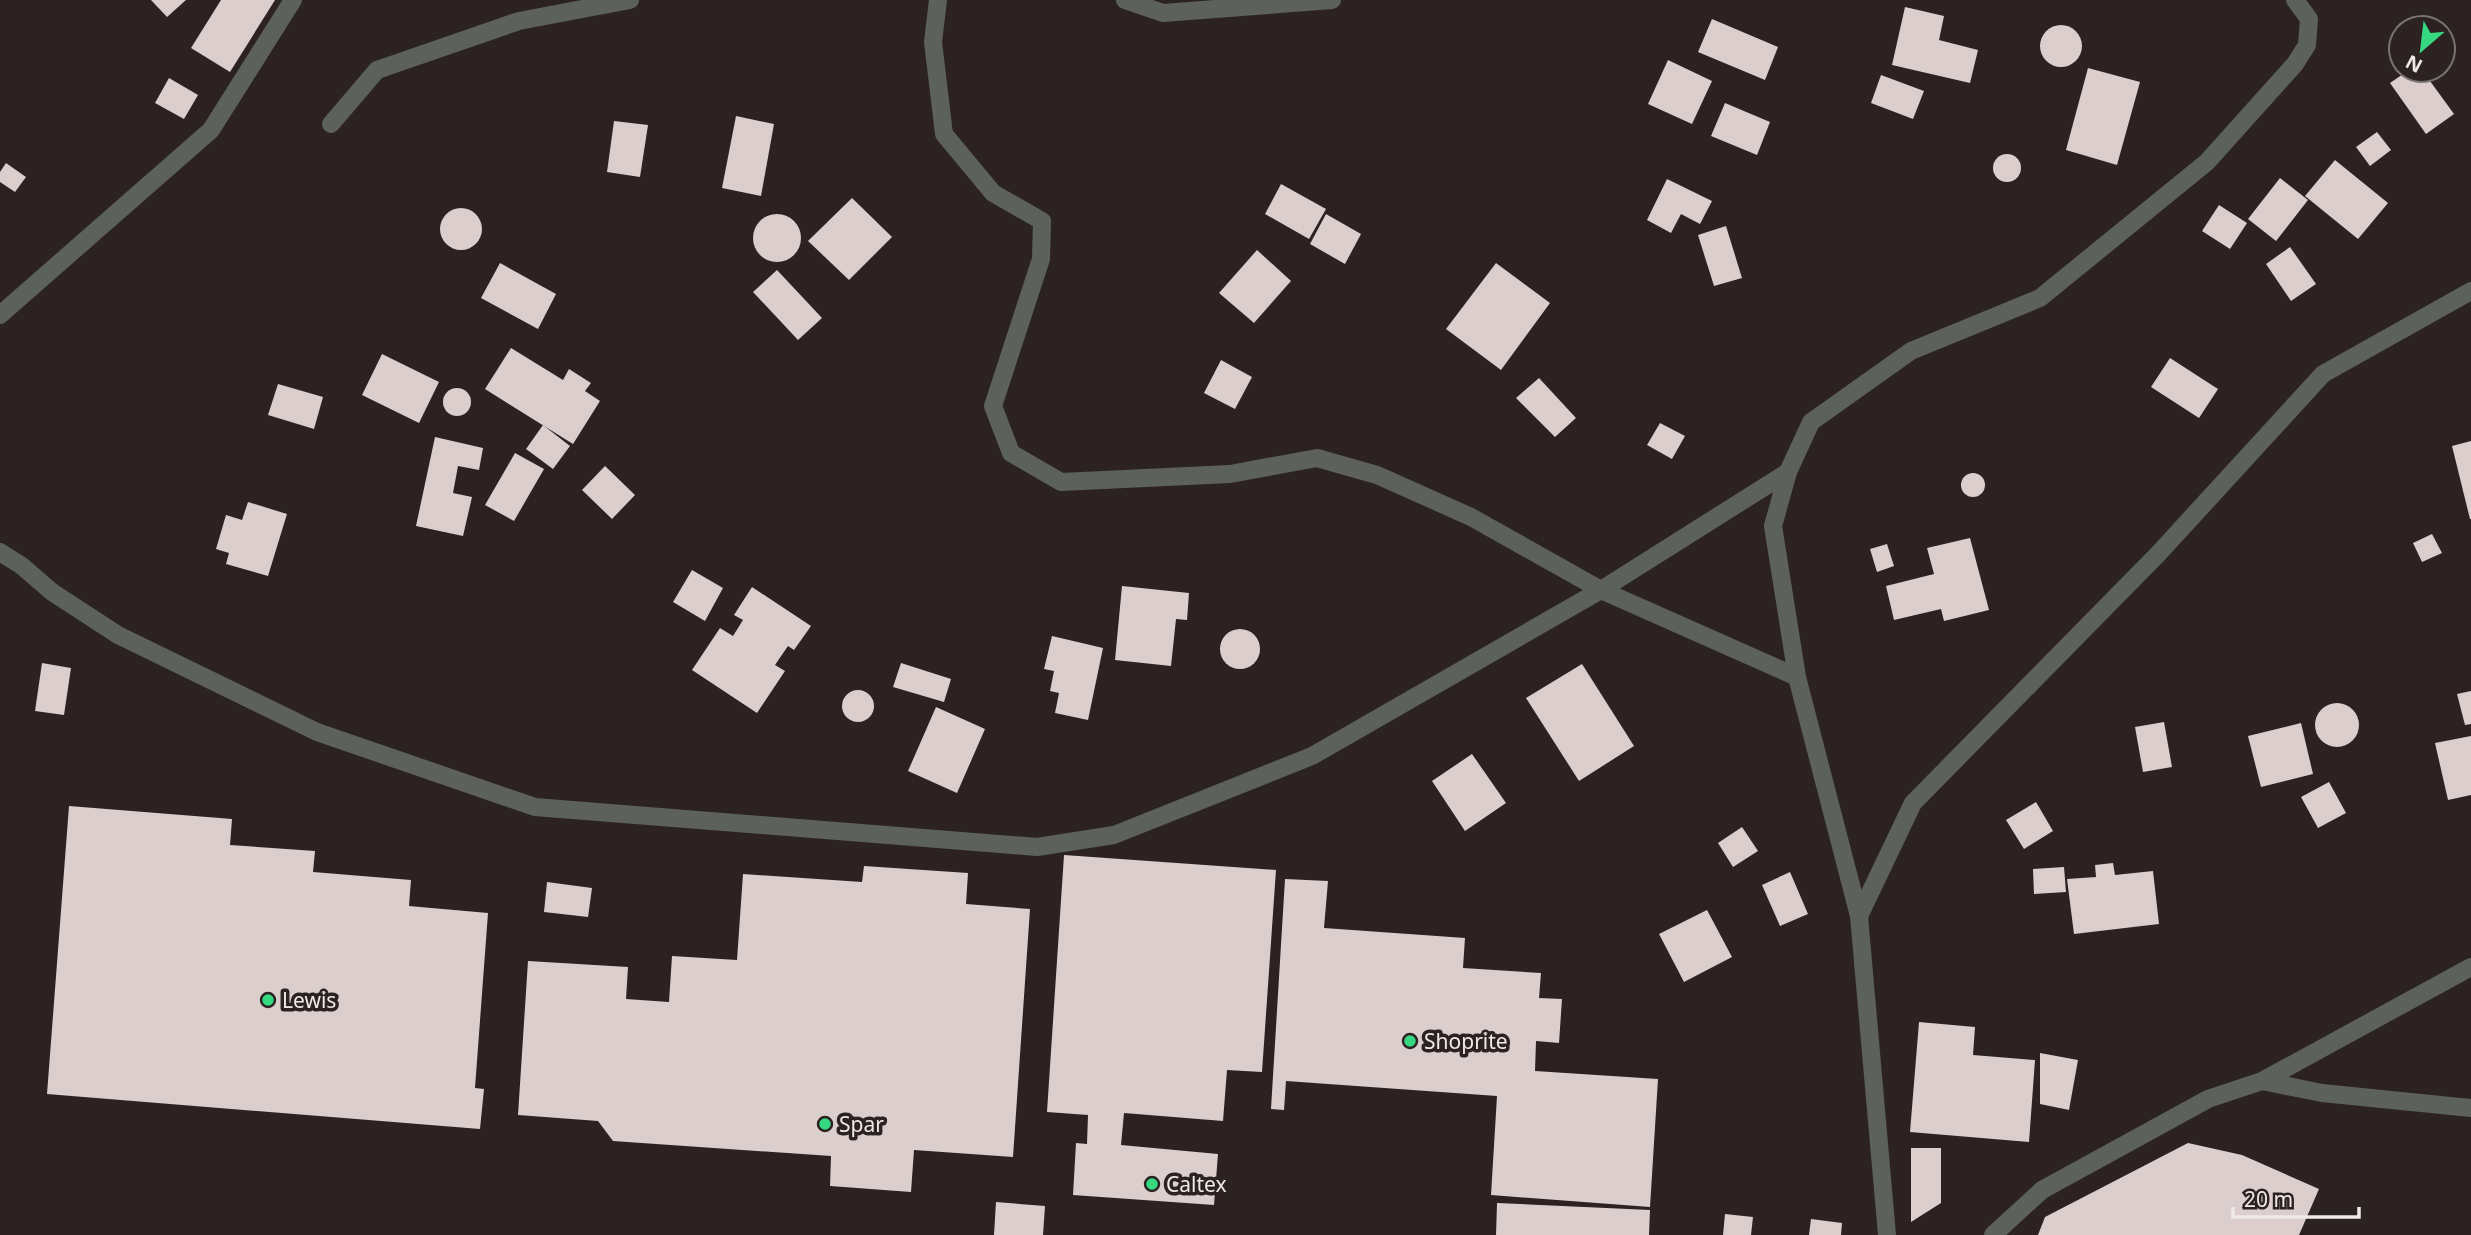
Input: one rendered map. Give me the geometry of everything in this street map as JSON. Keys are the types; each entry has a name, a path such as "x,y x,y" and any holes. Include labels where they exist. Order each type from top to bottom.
{"street":[{"path":"0,315 211,130 293,0"},
{"path":"331,124 377,70 519,21 630,0"},
{"path":"938,0 933,42 944,134 993,193 1042,221 1041,259 993,406 1012,453 1061,482 1230,474 1317,458 1377,475 1471,517 1601,590 1797,677"},
{"path":"1125,0 1163,13 1204,5 1332,0"},
{"path":"1887,1235 1859,916 1797,677 1773,526 1788,472 1811,422 1911,351 2039,298 2207,162 2295,64 2307,45 2309,19 2295,0"},
{"path":"1859,916 1913,803 2159,553 2323,374 2471,291"},
{"path":"0,552 22,566 52,592 118,635 305,726 535,807 1037,847 1114,835 1312,756 1601,590 1788,472"},
{"path":"1993,1235 2042,1190 2208,1100 2262,1081 2471,967"},
{"path":"2262,1081 2322,1093 2471,1108"}],"building":[{"path":"151,0 186,0 167,17"},
{"path":"221,0 275,0 230,72 191,48"},
{"path":"1905,7 1944,16 1939,40 1978,50 1970,83 1892,65"},
{"path":"1712,19 1778,47 1765,80 1698,52"},
{"path":"2061,25 2076,31 2082,46 2076,61 2061,67 2046,61 2040,46 2046,31"},
{"path":"1668,60 1712,81 1692,124 1648,104"},
{"path":"2088,68 2140,82 2117,165 2066,150"},
{"path":"1881,75 1924,91 1913,119 1871,103"},
{"path":"169,78 198,95 184,119 155,103"},
{"path":"2391,84 2432,84 2454,114 2426,134"},
{"path":"1725,103 1770,122 1757,155 1711,136"},
{"path":"736,116 774,124 761,196 722,188"},
{"path":"614,121 648,125 640,177 607,172"},
{"path":"2377,132 2391,150 2370,166 2356,147"},
{"path":"2007,154 2017,158 2021,168 2017,178 2007,182 1997,178 1993,168 1997,158"},
{"path":"2335,160 2388,203 2358,239 2305,196"},
{"path":"6,163 26,177 15,192 0,182 0,172"},
{"path":"2280,178 2308,200 2276,241 2248,219"},
{"path":"1667,179 1712,201 1700,224 1681,214 1671,233 1647,220"},
{"path":"1281,184 1326,209 1309,239 1265,214"},
{"path":"852,198 892,237 849,280 808,241"},
{"path":"2219,205 2247,223 2230,249 2202,231"},
{"path":"461,208 476,214 482,229 476,244 461,250 446,244 440,229 446,214"},
{"path":"777,214 794,221 801,238 794,255 777,262 760,255 753,238 760,221"},
{"path":"1326,214 1361,234 1345,264 1310,244"},
{"path":"1726,226 1742,278 1714,286 1698,235"},
{"path":"2290,247 2316,284 2291,301 2266,264"},
{"path":"1257,250 1291,281 1254,323 1219,293"},
{"path":"500,263 556,294 538,329 481,298"},
{"path":"1496,263 1550,303 1501,370 1446,329"},
{"path":"777,270 822,318 798,340 753,292"},
{"path":"511,348 563,380 569,369 591,383 585,391 600,401 573,444 485,389"},
{"path":"382,354 439,382 419,423 362,395"},
{"path":"2170,358 2218,389 2199,418 2151,387"},
{"path":"1221,360 1252,377 1235,409 1204,393"},
{"path":"1539,378 1576,418 1555,437 1516,398"},
{"path":"278,384 323,397 314,429 268,415"},
{"path":"457,388 467,392 471,402 467,412 457,416 447,412 443,402 447,392"},
{"path":"1660,423 1685,436 1672,459 1647,445"},
{"path":"543,425 570,446 553,469 526,449"},
{"path":"435,437 483,448 479,470 458,466 453,493 472,497 463,536 416,526"},
{"path":"2471,441 2471,519 2470,519 2452,446"},
{"path":"515,453 544,469 514,521 485,505"},
{"path":"605,466 635,495 612,519 582,490"},
{"path":"1973,473 1982,476 1985,485 1982,494 1973,497 1964,494 1961,485 1964,476"},
{"path":"248,502 287,514 268,576 226,564 229,553 216,549 226,515 242,520"},
{"path":"2432,534 2442,553 2422,562 2413,543"},
{"path":"1970,538 1989,610 1944,621 1941,609 1894,620 1886,586 1934,574 1927,548"},
{"path":"1887,544 1894,566 1877,572 1870,549"},
{"path":"692,570 723,588 705,621 673,602"},
{"path":"1122,586 1189,593 1187,620 1176,619 1171,666 1115,660"},
{"path":"752,587 811,626 794,650 788,646 775,665 785,671 757,713 692,670 720,628 733,636 743,620 734,615"},
{"path":"1240,629 1248,630 1254,635 1259,641 1259,657 1254,663 1248,668 1240,669 1232,668 1226,663 1221,657 1220,649 1221,641 1226,635 1232,630"},
{"path":"1052,636 1103,648 1088,720 1055,713 1059,693 1050,691 1054,671 1044,669"},
{"path":"42,663 71,668 64,715 35,711"},
{"path":"901,663 951,679 944,702 893,687"},
{"path":"1582,664 1634,746 1579,781 1526,698"},
{"path":"858,690 869,695 874,706 869,717 858,722 847,717 842,706 847,695"},
{"path":"2471,691 2471,724 2465,725 2457,694"},
{"path":"2337,703 2352,710 2359,725 2352,740 2337,747 2322,740 2315,725 2322,710"},
{"path":"936,707 985,729 957,793 908,771"},
{"path":"2164,722 2172,767 2143,772 2135,727"},
{"path":"2301,723 2313,774 2261,787 2248,736"},
{"path":"2471,736 2471,795 2448,800 2435,743"},
{"path":"1472,754 1506,803 1465,831 1432,781"},
{"path":"2329,782 2346,813 2318,828 2301,797"},
{"path":"2036,802 2053,831 2024,849 2006,820"},
{"name":"Lewis","path":"69,806 232,819 230,845 315,851 313,872 411,880 409,906 488,913 475,1088 484,1089 480,1129 47,1094"},
{"path":"1742,827 1758,851 1733,867 1718,843"},
{"path":"1064,855 1276,870 1262,1072 1227,1070 1223,1121 1124,1113 1121,1145 1218,1154 1214,1205 1073,1195 1076,1143 1087,1144 1088,1115 1047,1112"},
{"path":"2113,863 2115,875 2153,871 2159,924 2074,934 2067,879 2096,877 2095,865"},
{"path":"864,866 968,873 966,904 1030,909 1013,1157 914,1150 911,1192 830,1186 831,1156 613,1141 598,1121 518,1115 528,961 628,967 626,999 669,1002 672,956 737,960 743,874 862,882"},
{"path":"2064,867 2066,892 2034,894 2033,869"},
{"path":"1790,872 1808,914 1780,926 1762,885"},
{"path":"1285,879 1328,881 1324,928 1465,938 1463,968 1541,973 1539,998 1562,999 1559,1043 1536,1041 1535,1071 1658,1079 1650,1207 1491,1195 1497,1096 1286,1081 1284,1110 1271,1109"},
{"path":"547,882 592,888 588,917 544,912"},
{"path":"1707,910 1732,957 1684,982 1659,934"},
{"path":"1919,1022 1975,1027 1973,1055 2035,1060 2029,1142 1910,1132"},
{"path":"2040,1053 2078,1060 2069,1110 2040,1104"},
{"path":"2188,1143 2242,1155 2319,1189 2299,1235 2038,1235 2045,1217"},
{"path":"1911,1148 1941,1148 1941,1203 1911,1222"},
{"path":"996,1202 1045,1206 1043,1235 994,1235"},
{"path":"1497,1203 1650,1210 1649,1235 1496,1235"},
{"path":"1725,1214 1753,1217 1751,1235 1723,1235"},
{"path":"1811,1219 1842,1223 1841,1235 1809,1235"}],"place":[{"name":"Lewis","path":"268,1000"},
{"name":"Shoprite","path":"1410,1041"},
{"name":"Spar","path":"825,1124"},
{"name":"Caltex","path":"1152,1184"}]}
